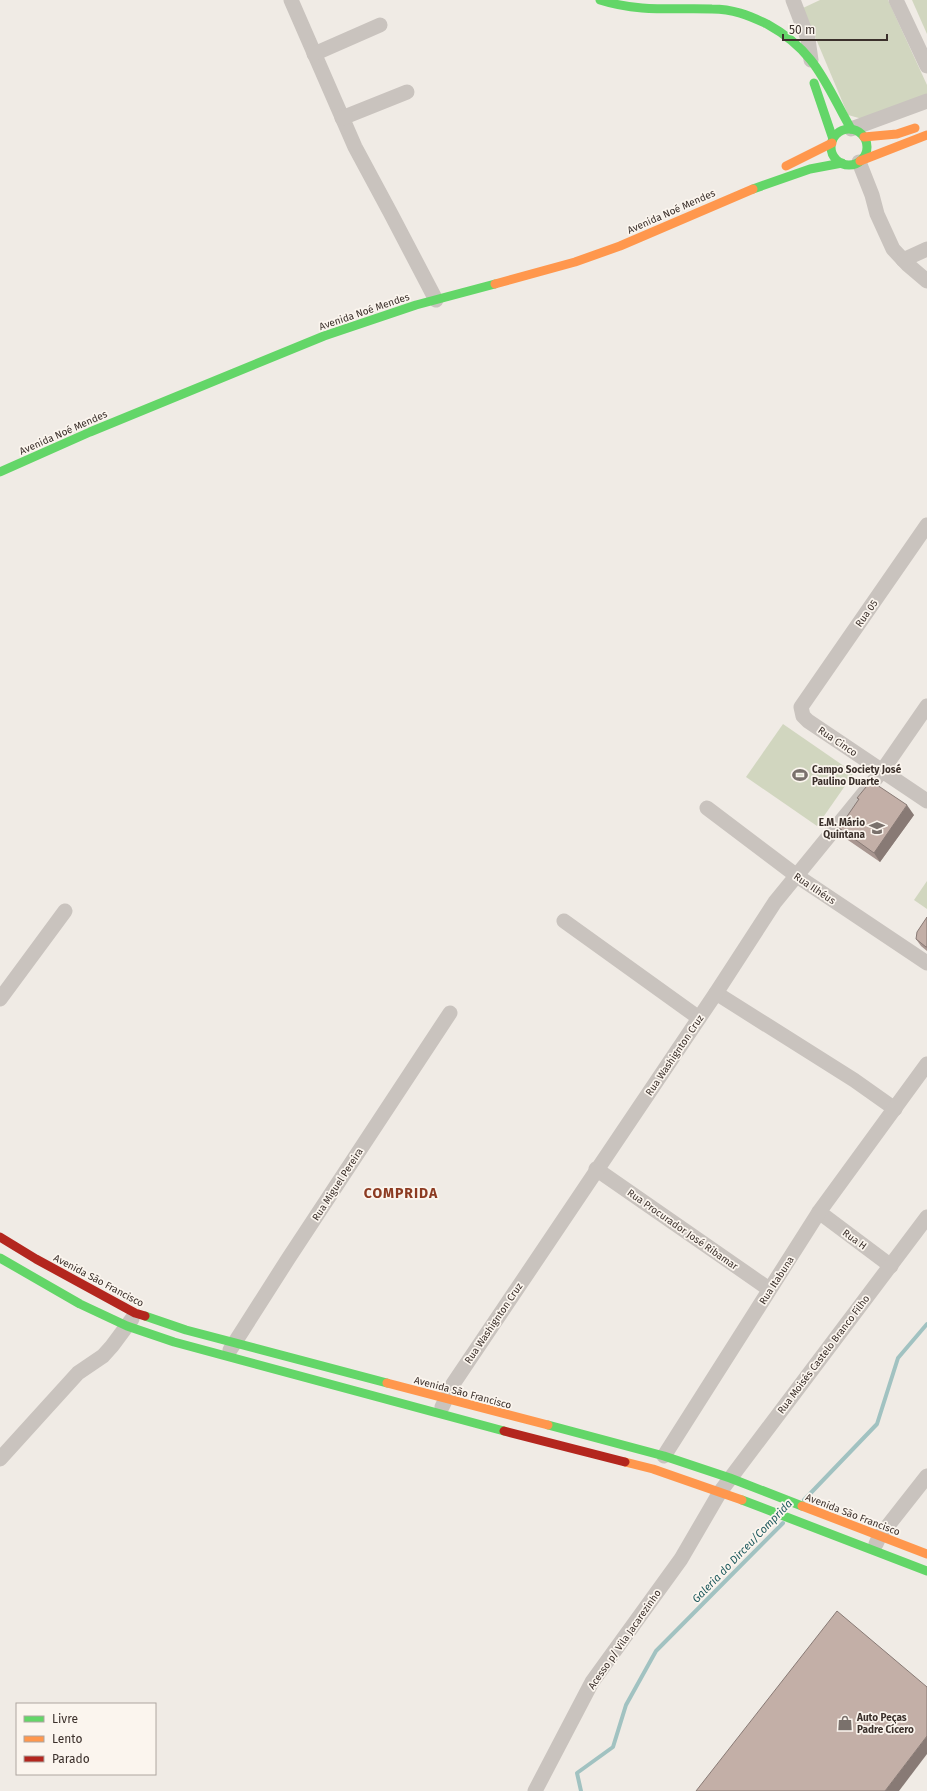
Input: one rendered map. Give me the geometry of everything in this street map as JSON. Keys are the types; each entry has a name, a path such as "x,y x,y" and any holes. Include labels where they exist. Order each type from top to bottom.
{"street":[{"path":"291,0 364,166 392,214 436,300"},
{"path":"600,0 613,5 637,9 709,8 739,11 777,30 807,58 851,129 864,137 867,148 865,155 852,162"},
{"path":"793,0 808,39 807,58 833,141 833,154 852,162 866,198 877,214 888,240 903,260 927,281"},
{"path":"896,0 927,66"},
{"path":"314,54 380,25"},
{"path":"342,118 407,92"},
{"path":"833,141 842,130 851,129 927,101"},
{"path":"864,137 897,134 921,126"},
{"name":"Avenida Noé Mendes","path":"0,472 90,432 324,336 377,317 575,262 620,246 743,192 810,168 852,162 927,135"},
{"name":"Avenida Noé Mendes","path":"743,192 762,177 833,141"},
{"path":"903,260 927,249"},
{"name":"Rua 05","path":"804,701 927,524"},
{"name":"Rua Cinco","path":"804,701 801,710 803,716 808,721 927,801"},
{"name":"Rua Washignton Cruz","path":"439,1416 452,1384 716,993 775,902 882,771 927,706"},
{"name":"Rua Ilhéus","path":"707,808 797,876 927,963"},
{"path":"0,999 65,911"},
{"path":"564,921 699,1018"},
{"path":"716,993 854,1080 895,1109"},
{"name":"Rua Miguel Pereira","path":"226,1356 450,1013"},
{"name":"Rua Itabuna","path":"664,1456 819,1212 927,1064"},
{"name":"Rua Procurador José Ribamar","path":"596,1169 769,1289"},
{"name":"Rua H","path":"819,1212 891,1266"},
{"name":"Rua Moisés Castelo Branco Filho","path":"720,1492 927,1217"},
{"name":"Avenida São Francisco","path":"0,1237 36,1260 135,1313 186,1330 234,1343 664,1456 730,1478 879,1537 927,1554"},
{"path":"0,1258 80,1304 128,1326 174,1342 439,1416 631,1463 782,1514 872,1551 927,1571"},
{"path":"0,1460 78,1373 103,1356 128,1326 135,1313"},
{"path":"319,1382 325,1367"},
{"path":"872,1551 879,1537 927,1476"},
{"name":"Acesso p/ Vila Jacarezinho","path":"535,1791 592,1682 681,1559 720,1492"},
{"path":"768,1509 777,1496"},
{"path":"831,1534 839,1521"}],"green space":[{"path":"820,0 888,0 927,85 927,99 866,120 848,115 803,8"},
{"path":"912,0 927,0 927,34"},
{"name":"Campo Society José Paulino Duarte","path":"783,724 854,773 817,826 746,777"},
{"path":"927,881 927,909 914,900"}],"building":[{"path":"871,781 907,805 874,853 839,828 859,799 857,798"},
{"path":"927,917 926,947 916,939 917,932"},
{"name":"Auto Peças Padre Cícero","path":"837,1611 927,1687 927,1736 885,1791 696,1791"}],"waterway":[{"name":"Galeria do Dirceu/Comprida","path":"804,1500 877,1424 898,1358 927,1324"},
{"name":"Galeria do Dirceu/Comprida","path":"581,1791 577,1773 613,1747 626,1705 656,1651 783,1523"}],"traffic: fast":[{"path":"600,0 614,4 641,8 712,9 734,11 767,24 784,34 797,45 818,69 851,129"},
{"path":"814,83 833,139"},
{"path":"849,129 859,132 864,137 867,147 864,157 859,162 849,165 839,162 834,157 831,147 834,137 839,132 849,129"},
{"path":"753,189 810,169 842,163"},
{"path":"0,472 90,432 324,336 416,305 495,284"},
{"path":"0,1258 80,1304 127,1326 174,1342 504,1431"},
{"path":"145,1316 186,1330 387,1383"},
{"path":"548,1425 664,1456 730,1478 802,1506"},
{"path":"742,1500 927,1571"}],"traffic: slow":[{"path":"864,137 897,134 915,128"},
{"path":"860,161 927,135"},
{"path":"786,166 832,143"},
{"path":"495,284 575,262 620,246 753,189"},
{"path":"387,1383 548,1425"},
{"path":"625,1462 653,1469 742,1500"},
{"path":"802,1506 927,1554"}],"traffic: jam":[{"path":"0,1237 36,1259 135,1313 145,1316"},
{"path":"504,1431 625,1462"}],"place":[{"name":"Campo Society José Paulino Duarte","path":"800,775"},
{"name":"E.M. Mário Quintana","path":"877,828"},
{"name":"Auto Peças Padre Cícero","path":"845,1723"}],"district":[{"name":"COMPRIDA","path":"401,1193"}]}
